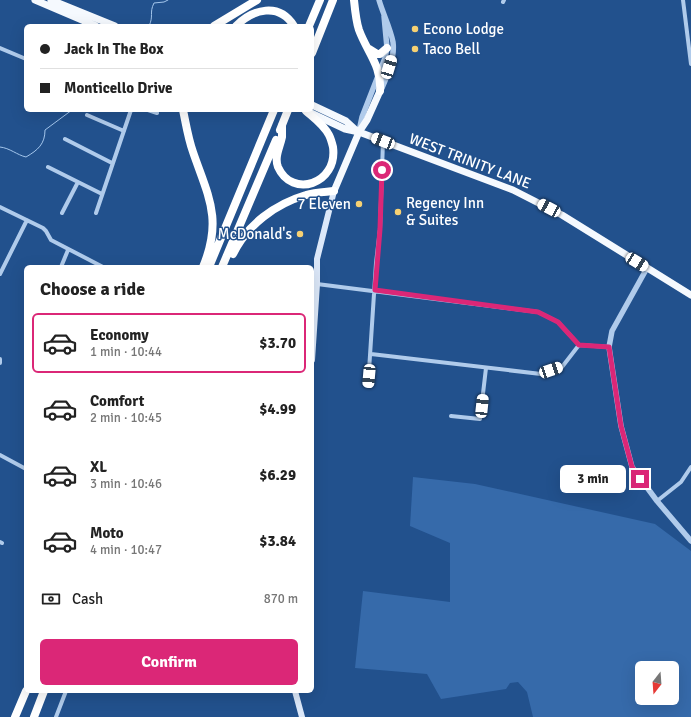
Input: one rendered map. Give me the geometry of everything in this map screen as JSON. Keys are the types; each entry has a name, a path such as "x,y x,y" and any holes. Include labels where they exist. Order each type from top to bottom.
{"highway":[{"path":"217,24 257,0"},
{"path":"310,24 320,0"},
{"path":"314,48 333,0"},
{"path":"354,0 359,30 380,73 380,91"},
{"path":"238,24 245,18 257,12 268,10 283,13 293,24"},
{"path":"368,49 372,52 380,54 387,48"},
{"path":"183,112 189,139 212,208 213,231 204,265"},
{"path":"223,265 287,112"},
{"path":"282,125 282,136 277,151 278,166 283,175 296,184 312,184 328,171 333,161 330,136 311,112"},
{"path":"210,265 272,114"},
{"path":"227,265 237,245 250,228 279,205 307,194 334,191"},
{"path":"15,717 25,693"},
{"path":"34,717 43,693"}],"main road":[{"path":"36,0 91,24"},
{"path":"51,0 110,24"},
{"path":"314,330 317,259 334,191 359,132 367,120 380,91"},
{"name":"WEST TRINITY LANE","path":"314,112 345,129 359,132 513,190 562,215 691,295"},
{"path":"296,693 302,717"}],"street":[{"path":"379,0 393,43 392,59 380,91"},
{"path":"683,0 689,34 691,64"},
{"path":"359,132 362,117 385,58 387,48 384,16"},
{"path":"0,48 24,58"},
{"path":"96,213 130,112"},
{"path":"86,115 124,131"},
{"path":"65,139 112,163"},
{"path":"368,386 380,229 383,141"},
{"path":"48,167 102,194"},
{"path":"62,214 78,182"},
{"path":"0,206 43,228 51,240 98,265"},
{"path":"0,274 27,220"},
{"path":"62,265 68,250"},
{"path":"647,268 612,331 609,347 621,426 632,467 657,501 691,541"},
{"path":"317,284 375,290 538,312 558,322 579,345 609,347"},
{"path":"371,354 541,374 562,367 579,345"},
{"path":"451,416 480,419 486,368"},
{"path":"0,455 24,468"},
{"path":"657,501 681,482 691,467"},
{"path":"56,717 65,693"}],"shaded area":[{"path":"413,477 475,484 655,524 691,551 691,717 533,717 527,692 518,682 510,683 506,689 441,699 427,674 355,668 363,591 450,602 450,543 410,526"}],"waterway":[{"path":"150,24 154,3 168,0"},
{"path":"0,147 26,157 40,146 44,139 45,130 69,112"}],"place":[{"name":"Econo Lodge","path":"415,29"},
{"name":"Taco Bell","path":"415,49"},
{"name":"7 Eleven","path":"359,204"},
{"name":"Regency Inn & Suites","path":"398,212"},
{"name":"McDonald's","path":"300,234"}],"route":[{"path":"382,170 380,229 376,263 375,290 538,312 558,322 579,345 609,347 621,426 632,467 640,479"}]}
